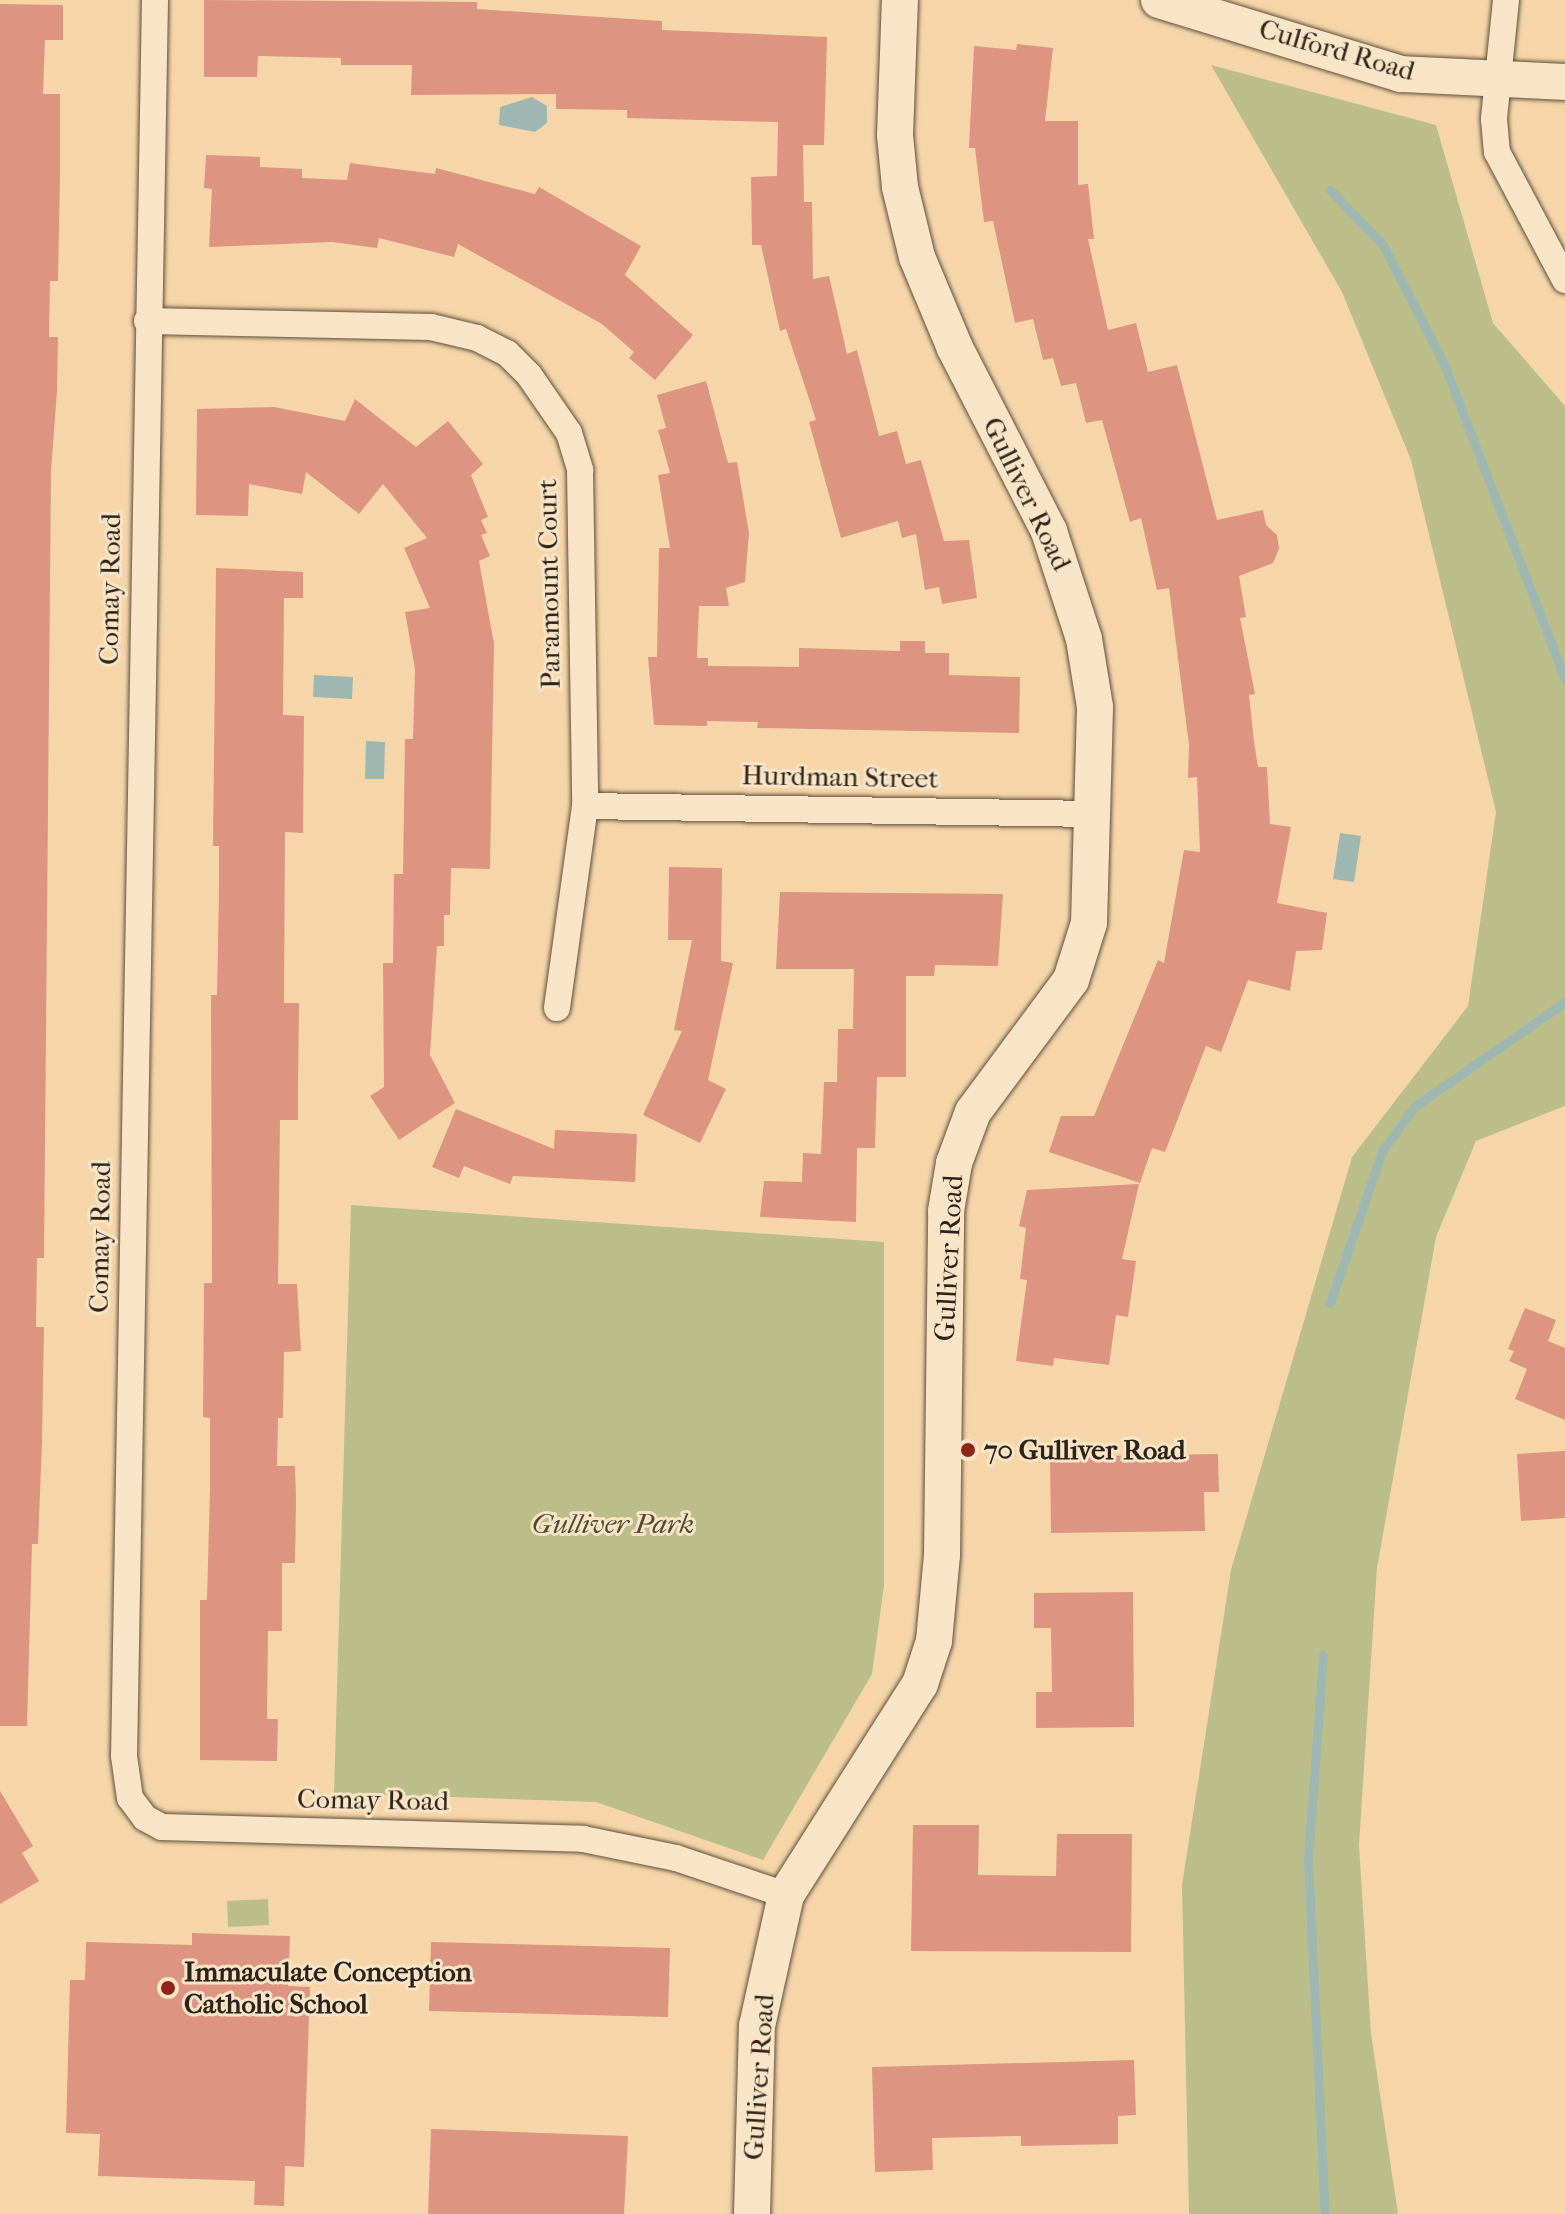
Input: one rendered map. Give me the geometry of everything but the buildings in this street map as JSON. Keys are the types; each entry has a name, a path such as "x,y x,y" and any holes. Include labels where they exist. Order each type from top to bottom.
{"street":[{"name":"Comay Road","path":"155,0 124,1756 130,1798 145,1818 162,1827 583,1839 676,1858 786,1895"},
{"name":"Gulliver Road","path":"752,2214 757,2026 786,1895 913,1697 934,1641 942,1555 946,1211 954,1163 973,1112 1071,980 1089,923 1095,707 1069,582 1026,484 937,310 917,257 900,187 895,135 900,0"},
{"name":"Culford Road","path":"1159,0 1401,74 1565,82"},
{"path":"1506,0 1494,119 1497,152 1565,280"},
{"name":"Paramount Court","path":"147,321 431,327 477,338 507,353 529,375 569,433 580,470 585,806 557,1008"},
{"name":"Hurdman Street","path":"585,806 1093,814"}],"green space":[{"path":"1211,65 1436,125 1493,323 1565,406 1565,1106 1476,1141 1436,1237 1377,1568 1359,1845 1371,2034 1398,2214 1189,2214 1182,1885 1231,1570 1352,1157 1468,1006 1496,812 1411,460 1342,292"},
{"name":"Gulliver Park","path":"351,1205 884,1242 884,1585 872,1674 763,1860 596,1802 334,1793"},
{"path":"268,1899 269,1925 228,1927 227,1901"}],"water":[{"path":"532,97 547,106 547,123 535,132 499,125 500,107"},
{"path":"314,675 353,677 352,699 313,697"},
{"path":"366,741 385,742 384,779 365,779"},
{"path":"1340,833 1361,836 1354,882 1333,879"}],"waterway":[{"path":"1330,190 1383,245 1444,364 1565,680"},
{"path":"1330,1303 1382,1151 1415,1106 1565,1002"},
{"path":"1323,1655 1308,1859 1325,2214"}],"place":[{"name":"70 Gulliver Road","path":"968,1450"},
{"name":"Immaculate Conception Catholic School","path":"168,1988"}]}
